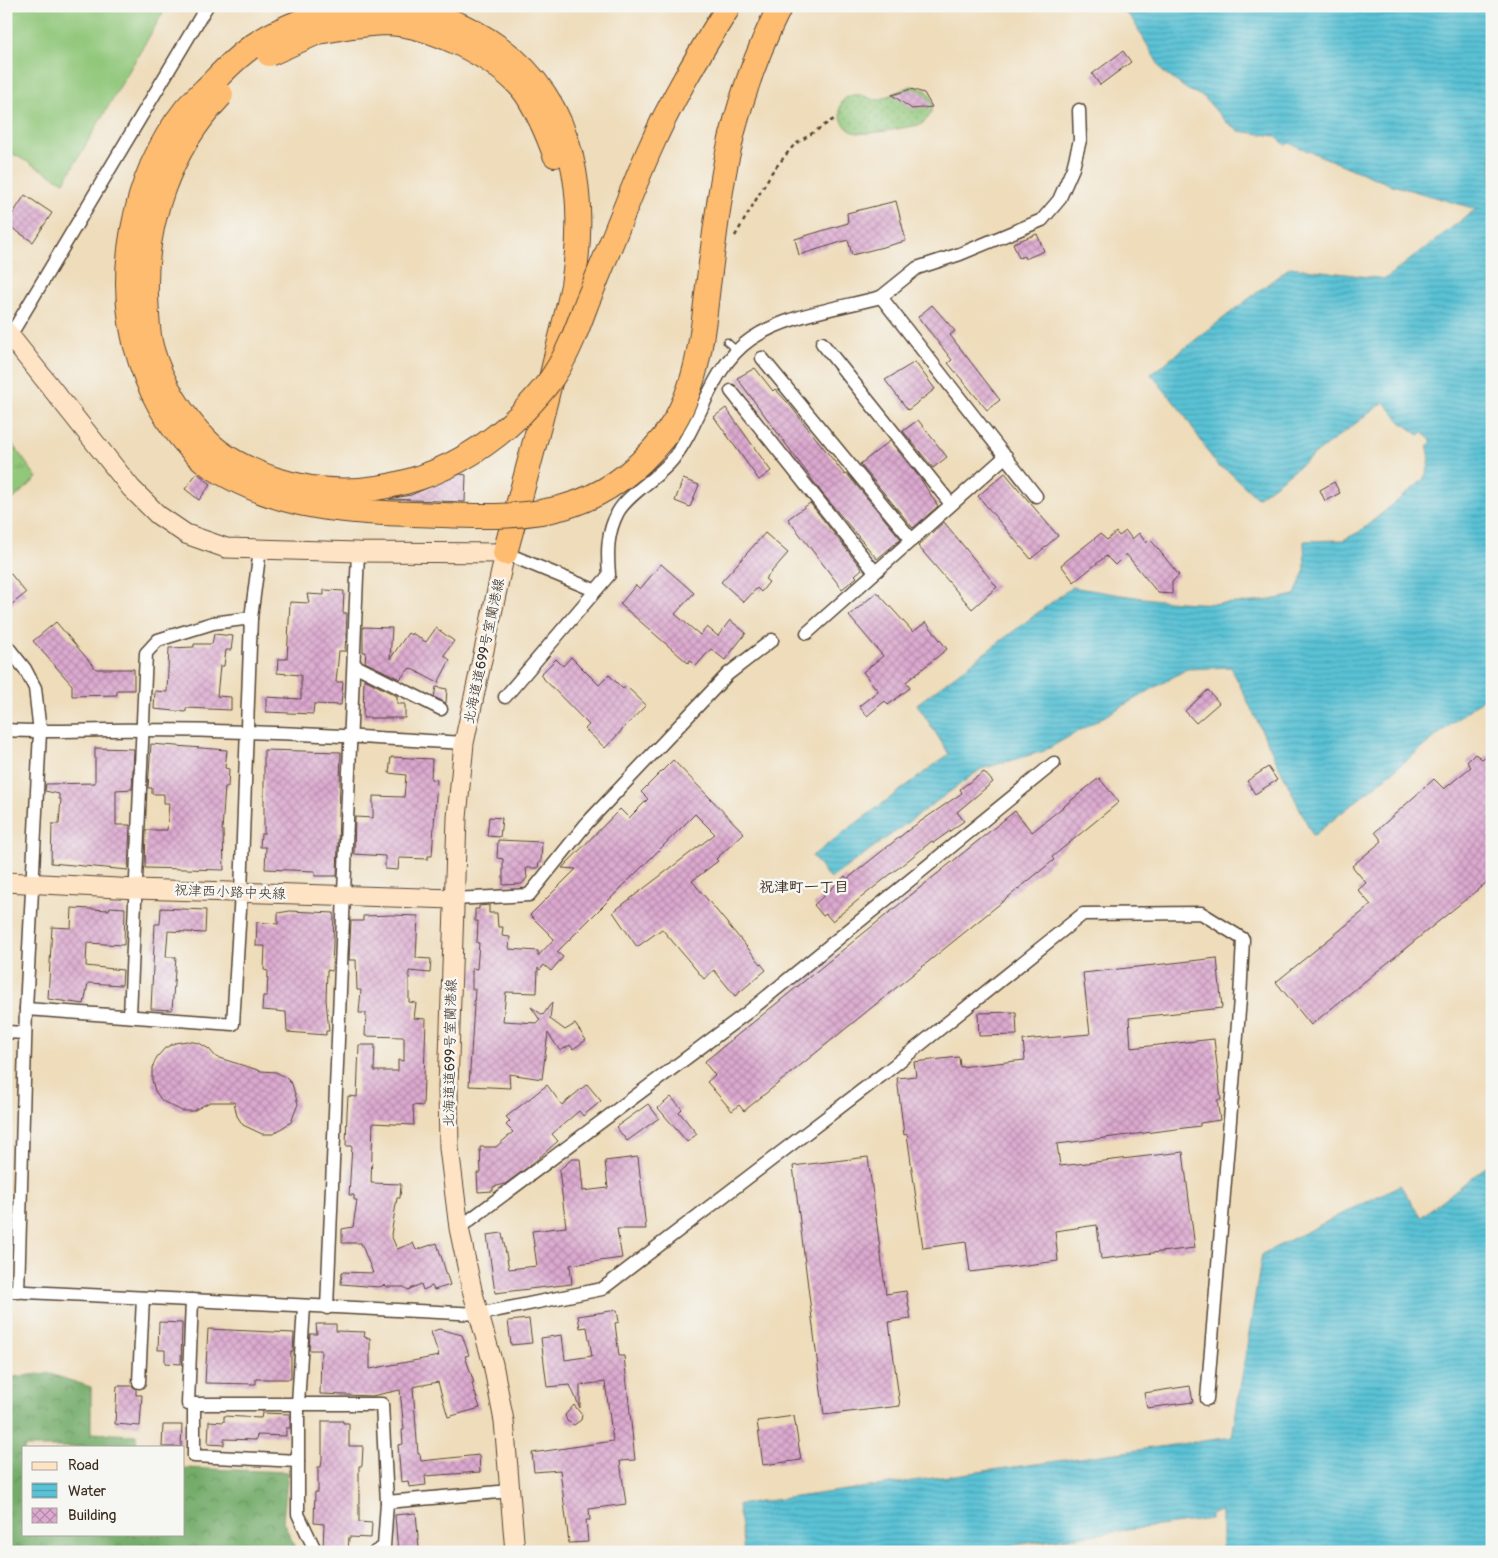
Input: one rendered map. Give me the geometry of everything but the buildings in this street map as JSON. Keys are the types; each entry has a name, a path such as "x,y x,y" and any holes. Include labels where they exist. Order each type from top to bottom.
{"highway":[{"path":"348,17 318,32 278,48 253,65 206,111 189,134 170,170 153,215 145,265 147,313 152,349 164,381 185,414 208,443 257,473 295,486 332,491 403,484 443,468 471,454 493,438 539,394 556,372 568,347 649,151 687,75 728,6"},
{"path":"505,553 540,424 573,286 578,238 578,190 571,153 552,105 519,62 482,35 440,16 393,7 348,17 302,20 258,42 229,66 186,110 162,149 140,200 129,262 132,338 148,386 176,432 210,466 255,491 298,504 340,511 475,517 533,515 565,508 597,495 636,467 670,428 691,387 701,348 727,155 744,93 764,40 780,6"}],"main road":[{"path":"8,334 131,488 158,515 186,534 226,548 358,552 505,553"},
{"name":"北海道道699号室蘭港線","path":"505,553 464,743 454,899 448,1121 449,1148 459,1228 493,1364 504,1421 515,1552"},
{"name":"祝津西小路中央線","path":"6,882 136,889 454,899"}],"street":[{"path":"8,334 207,6"},
{"path":"505,697 594,590 609,575 608,534 619,510 673,459 692,430 721,371 737,351 753,338 778,324 881,297 917,268 960,254 1042,220 1059,200 1073,168 1080,140 1079,110"},
{"path":"881,297 1036,496"},
{"path":"822,343 951,504"},
{"path":"762,358 912,540"},
{"path":"731,391 875,572"},
{"path":"807,633 1006,456"},
{"path":"26,1009 130,1015 233,1024 241,892 251,618 260,549"},
{"path":"327,1308 343,896 352,736 358,552"},
{"path":"505,553 594,590"},
{"path":"130,1015 146,653 158,640 213,623 251,618"},
{"path":"454,899 529,895 587,823 728,674 772,640"},
{"path":"6,646 25,669 35,688 40,732 12,1292 479,1314 602,1289 886,1072 1083,914 1201,913 1243,939 1240,999 1207,1399"},
{"path":"354,665 441,709"},
{"path":"6,730 40,732 142,730 352,736 464,743"},
{"path":"459,1228 748,1012 1054,762"},
{"path":"6,1032 25,1033"},
{"path":"139,1382 143,1298"},
{"path":"192,1300 188,1404 382,1404 387,1502 384,1547 375,1552"},
{"path":"304,1306 298,1404 298,1514 316,1552"},
{"path":"194,1404 194,1456 298,1461"},
{"path":"387,1502 510,1491"}],"lane":[{"path":"727,342 737,351"}],"path":[{"path":"734,237 772,172 794,145 837,118"}],"green space":[{"path":"6,6 167,6 64,182 6,150"},
{"path":"911,86 926,90 932,99 931,113 920,125 880,132 858,133 851,131 842,121 840,108 846,98 857,95 879,100"},
{"path":"6,435 37,478 6,506"},
{"path":"47,1373 91,1387 91,1433 136,1435 137,1446 22,1446 22,1536 185,1536 185,1468 288,1472 283,1521 297,1552 6,1552 6,1378"}],"water":[{"path":"1115,6 1492,6 1492,691 1313,836 1231,667 1187,669 1044,751 981,769 830,879 812,856 949,754 917,704 1072,587 1155,600 1212,604 1240,603 1295,595 1305,569 1304,541 1343,540 1359,532 1423,480 1428,467 1430,459 1427,446 1432,442 1423,432 1419,435 1401,422 1384,402 1257,498 1227,470 1218,467 1183,413 1151,374 1290,267 1385,279 1476,209 1389,184 1289,143 1285,145 1276,136 1239,131 1225,121 1204,97 1188,90 1163,72 1131,17"},
{"path":"1492,1162 1492,1552 1222,1552 1222,1512 1211,1513 1211,1519 961,1552 744,1552 738,1505 1232,1437 1262,1254 1400,1185 1421,1217"}],"district":[{"name":"祝津町一丁目","path":"804,887"}]}
